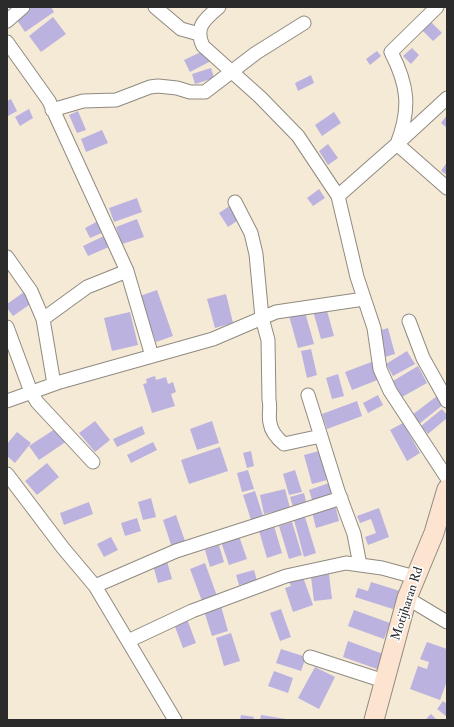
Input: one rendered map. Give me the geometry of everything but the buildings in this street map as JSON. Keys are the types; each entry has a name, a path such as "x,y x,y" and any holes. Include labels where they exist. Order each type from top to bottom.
{"main road":[{"name":"Motijharan Rd","path":"374,720 407,598 434,533 447,489"}],"street":[{"path":"7,21 23,7"},
{"path":"154,7 182,29 199,34"},
{"path":"219,7 206,19 199,34 203,46 230,72 260,97 298,136 338,196 364,299 374,328 380,369 390,391 447,478"},
{"path":"397,144 401,134 406,91 400,70 391,52 437,7"},
{"path":"52,110 83,101 116,100 150,87 158,86 177,88 190,92 205,92 212,88 230,72 304,23"},
{"path":"7,42 25,66 52,110 127,271 152,356"},
{"path":"338,196 447,98"},
{"path":"397,144 447,188"},
{"path":"234,202 251,233 256,254 262,318 268,340 269,400 271,407 269,422 277,438 284,444 321,436"},
{"path":"7,257 30,291 43,319 54,384"},
{"path":"43,319 87,287 127,271"},
{"path":"7,401 54,384 213,339 276,312 364,299"},
{"path":"409,321 423,358 447,401"},
{"path":"7,328 31,392 48,416 93,462"},
{"path":"308,395 354,534 360,565"},
{"path":"7,474 63,548 95,586 175,720"},
{"path":"95,586 176,551 341,498"},
{"path":"128,641 192,611 286,576 346,563 415,577"},
{"path":"407,598 447,622"},
{"path":"310,657 384,681"}]}
